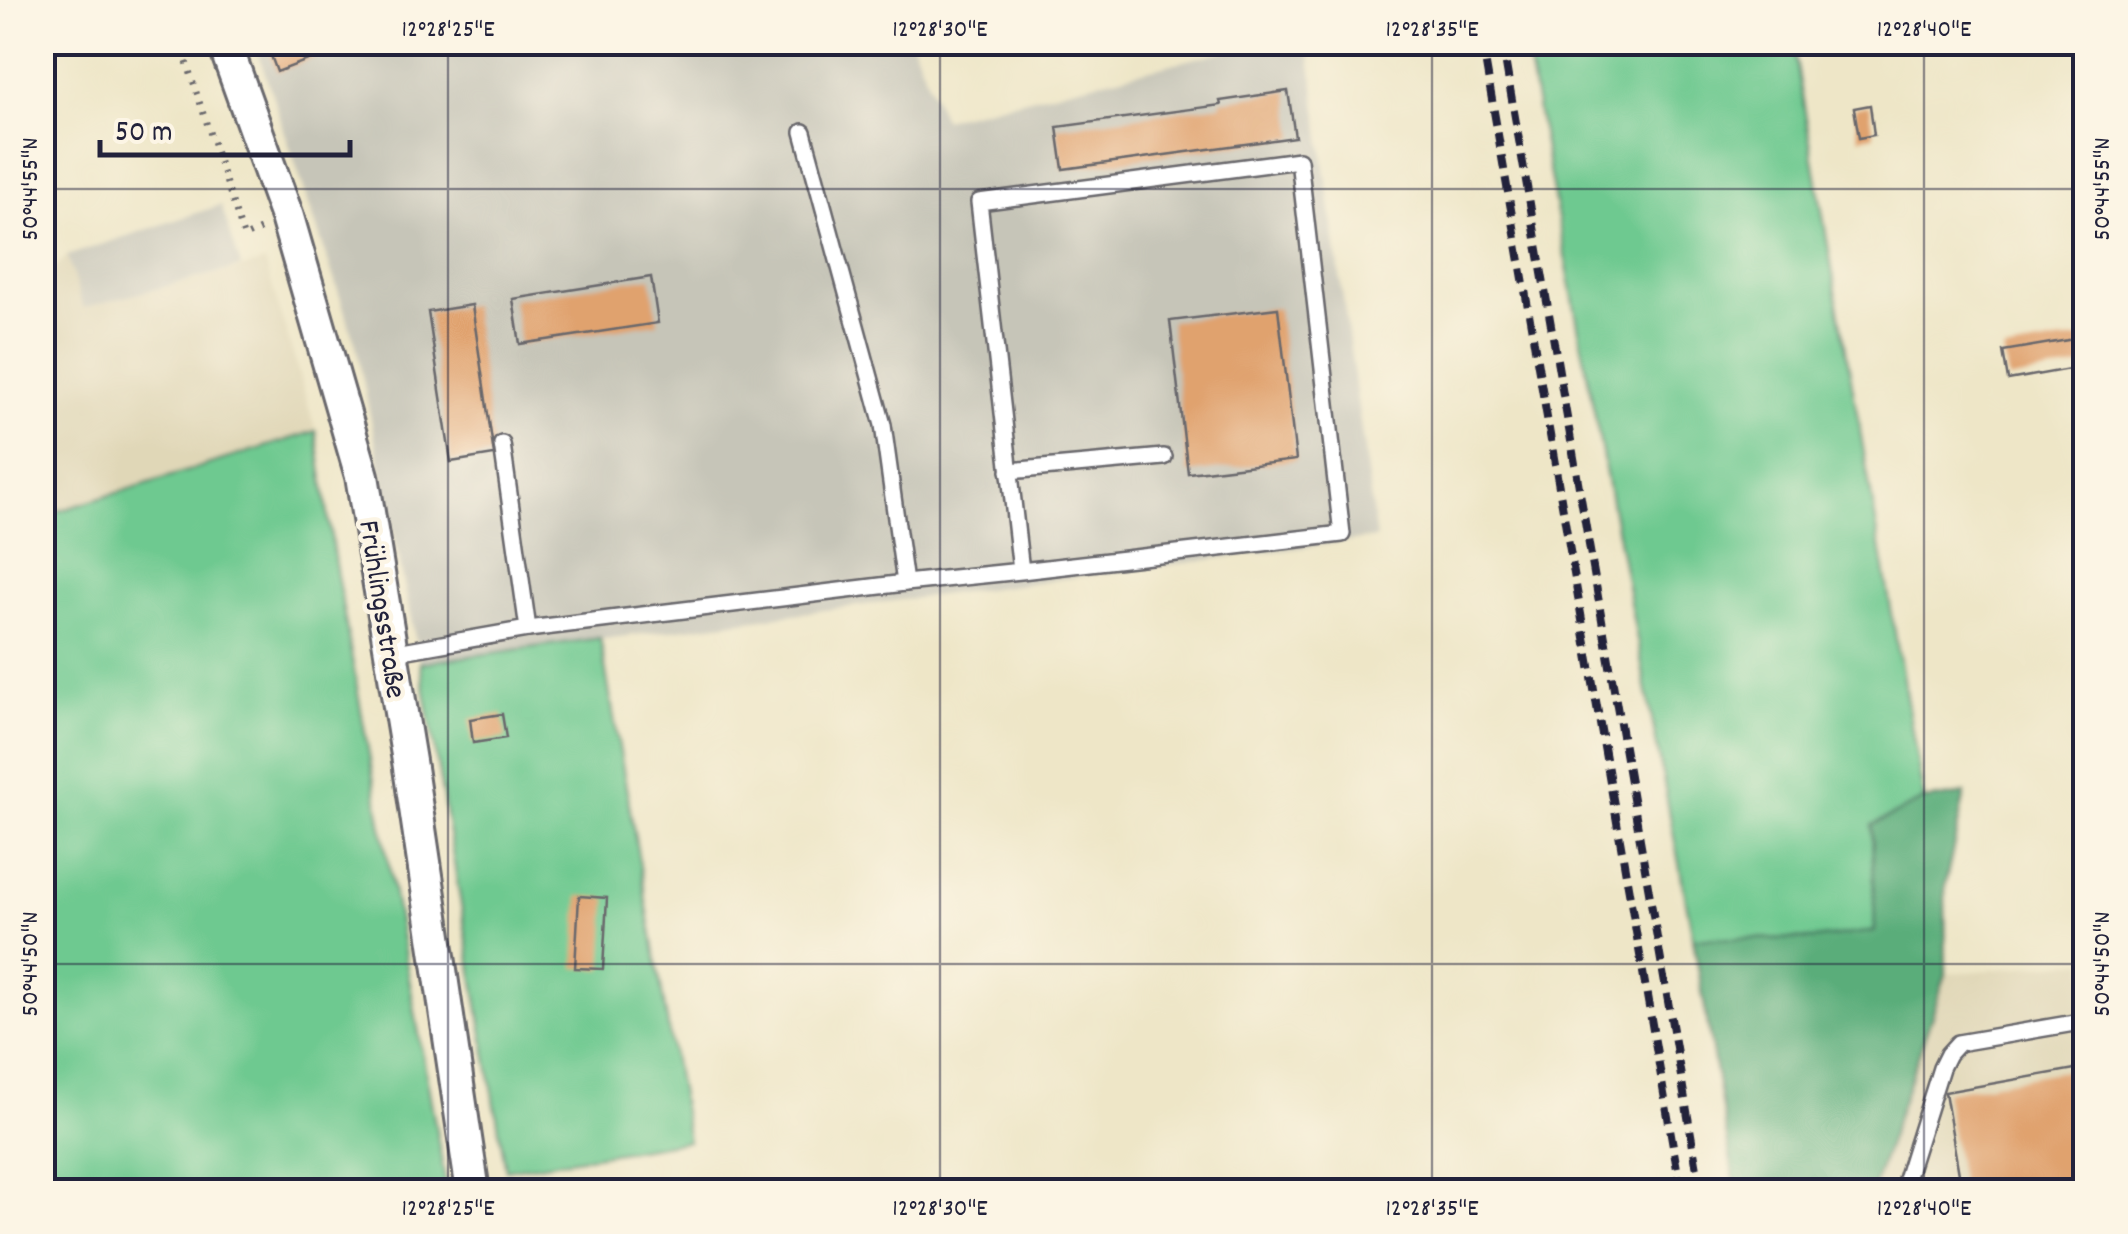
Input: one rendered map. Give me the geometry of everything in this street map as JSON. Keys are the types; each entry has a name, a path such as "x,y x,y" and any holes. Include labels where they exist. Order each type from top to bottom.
{"street":[{"name":"Frühlingsstraße","path":"224,42 287,216 362,476 474,1192"}],"lane":[{"path":"803,132 883,426 905,583"},
{"path":"391,653 528,629 1342,534 1299,160 979,202 1021,571"},
{"path":"502,444 528,629"},
{"path":"1010,471 1164,457"},
{"path":"1902,1192 1941,1068 1958,1042 2086,1020"}],"path":[{"path":"180,42 244,237 287,216"}],"shaded area":[{"path":"255,43 912,43 943,119 1259,43 1308,43 1376,538 420,663 356,345"},
{"path":"221,205 241,267 83,308 67,256"},
{"path":"67,256 84,308 265,262 316,431 43,516 43,280"},
{"path":"2085,961 2085,1191 1872,1192 1946,974"}],"green space":[{"path":"1525,43 1793,43 1924,800 1872,826 1875,931 1815,939 1693,938"},
{"path":"316,431 335,564 447,1191 43,1191 43,516"},
{"path":"600,638 688,1141 506,1170 420,663"},
{"path":"1965,794 1945,885 1946,974 1872,1191 1736,1191 1693,938 1815,939 1875,931 1872,825 1924,800"}],"building":[{"path":"266,42 317,42 321,55 277,72"},
{"path":"1288,91 1295,137 1063,169 1057,127 1221,105 1220,101"},
{"path":"1870,105 1874,135 1859,138 1854,108"},
{"path":"651,277 658,323 520,344 513,299"},
{"path":"472,305 494,455 451,462 428,312"},
{"path":"1278,308 1296,460 1188,473 1170,321"},
{"path":"2086,337 2086,366 2008,380 2003,351"},
{"path":"502,714 506,738 473,743 470,719"},
{"path":"579,896 607,898 603,969 575,968"},
{"path":"2086,1067 2086,1192 1962,1192 1945,1092"}],"railway":[{"path":"1482,42 1681,1192"},
{"path":"1502,42 1701,1192"}]}
